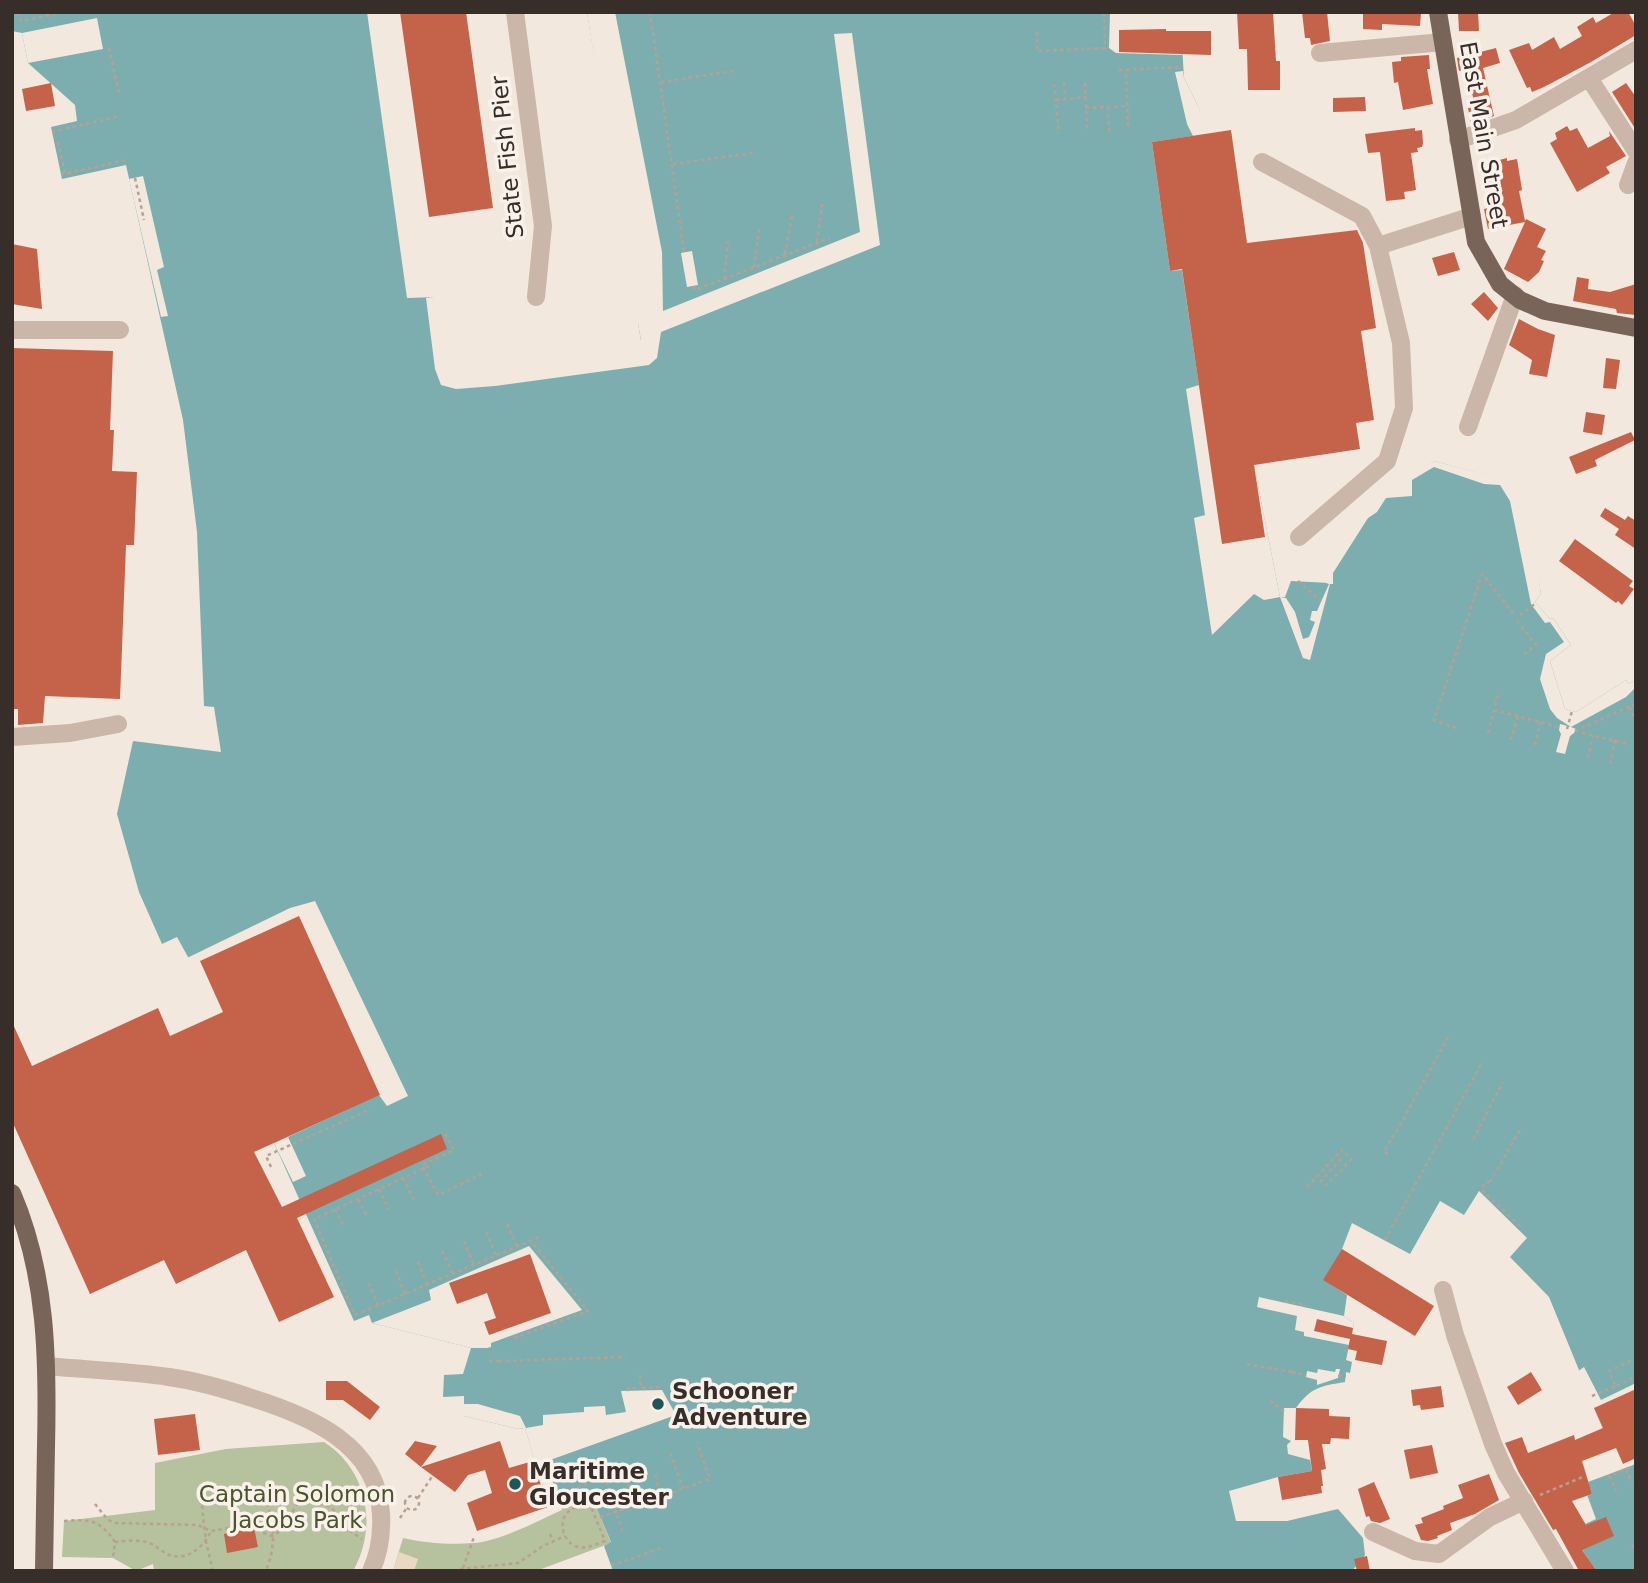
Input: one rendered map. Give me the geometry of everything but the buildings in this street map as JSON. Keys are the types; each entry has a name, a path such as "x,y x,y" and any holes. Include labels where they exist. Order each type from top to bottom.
{"main road":[{"name":"East Main Street","path":"1438,12 1476,242 1500,284 1545,311 1636,328"},
{"path":"12,1193 22,1215 41,1295 47,1366 44,1571"}],"street":[{"name":"State Fish Pier","path":"515,12 543,226 536,297"},
{"path":"1320,53 1443,42"},
{"path":"1458,140 1516,120 1636,51"},
{"path":"1589,78 1636,151"},
{"path":"1262,162 1362,216 1378,246 1401,344 1404,408 1387,461 1299,537"},
{"path":"1628,185 1636,163"},
{"path":"1378,246 1472,216"},
{"path":"1468,426 1515,295"},
{"path":"12,330 120,330"},
{"path":"12,737 70,733 118,724"},
{"path":"1443,1290 1490,1437 1506,1473 1564,1571"},
{"path":"47,1366 130,1372 206,1384 270,1403 326,1428 356,1452 372,1476 380,1499 381,1539 371,1571"},
{"path":"1373,1532 1415,1551 1438,1554 1490,1517 1524,1501"}],"path":[{"path":"17,12 21,21 65,12"},
{"path":"650,12 684,252"},
{"path":"1087,49 1105,48 1104,12"},
{"path":"1037,32 1037,51 1109,48"},
{"path":"109,48 119,94"},
{"path":"1119,70 1125,72 1183,67"},
{"path":"661,82 733,71"},
{"path":"1125,72 1128,129"},
{"path":"1064,83 1065,99"},
{"path":"1084,83 1087,129"},
{"path":"1054,84 1059,133"},
{"path":"1056,100 1086,97"},
{"path":"1086,108 1127,106"},
{"path":"1108,107 1109,131"},
{"path":"52,132 120,116"},
{"path":"58,142 65,174 126,160"},
{"path":"673,164 753,153"},
{"path":"61,174 91,168"},
{"path":"135,178 144,220"},
{"path":"817,243 822,204"},
{"path":"785,256 792,216"},
{"path":"754,268 760,229"},
{"path":"694,286 695,290 830,238"},
{"path":"724,279 728,241"},
{"path":"1456,728 1434,720 1482,574 1514,613"},
{"path":"1298,582 1321,601"},
{"path":"1520,615 1536,603"},
{"path":"1517,621 1536,645 1524,655"},
{"path":"1488,733 1498,695"},
{"path":"1627,744 1575,731 1635,704"},
{"path":"1629,706 1636,721"},
{"path":"1494,710 1559,727"},
{"path":"1567,729 1572,711"},
{"path":"1511,740 1518,716"},
{"path":"1535,745 1540,722"},
{"path":"1588,758 1593,735"},
{"path":"1610,764 1615,740"},
{"path":"1388,1154 1384,1152 1448,1037"},
{"path":"1385,1240 1483,1061"},
{"path":"1473,1139 1503,1082"},
{"path":"271,1167 265,1156 371,1109"},
{"path":"1396,1132 1401,1124"},
{"path":"1490,1182 1521,1128"},
{"path":"446,1134 454,1150 422,1165 438,1195 486,1172"},
{"path":"1307,1187 1342,1150 1351,1159 1325,1186"},
{"path":"1320,1182 1343,1157"},
{"path":"429,1166 314,1219 353,1315 542,1236"},
{"path":"1338,1174 1344,1166"},
{"path":"1482,1185 1485,1186 1497,1170"},
{"path":"403,1178 414,1200"},
{"path":"379,1189 389,1210"},
{"path":"1482,1191 1522,1229"},
{"path":"358,1199 367,1217"},
{"path":"335,1209 344,1227"},
{"path":"507,1224 517,1246"},
{"path":"486,1233 496,1255"},
{"path":"464,1241 474,1265"},
{"path":"514,1338 588,1311 531,1241"},
{"path":"442,1251 453,1274"},
{"path":"418,1262 428,1285"},
{"path":"396,1271 405,1294"},
{"path":"369,1283 378,1306"},
{"path":"1285,1301 1305,1305 1304,1307"},
{"path":"489,1361 626,1357"},
{"path":"1616,1386 1609,1371 1635,1359"},
{"path":"499,1361 513,1360"},
{"path":"1247,1364 1306,1375"},
{"path":"1284,1371 1292,1372"},
{"path":"640,1376 641,1388 652,1388"},
{"path":"1338,1376 1346,1376"},
{"path":"1592,1396 1636,1376"},
{"path":"1611,1389 1616,1386"},
{"path":"629,1391 628,1389 662,1387"},
{"path":"1270,1401 1284,1412"},
{"path":"615,1512 710,1479 697,1443"},
{"path":"670,1453 683,1488"},
{"path":"1616,1491 1609,1476 1636,1465"},
{"path":"1626,1469 1632,1483"},
{"path":"418,1498 407,1497 404,1502 406,1508 411,1511 417,1508 418,1498 433,1475"},
{"path":"654,1475 659,1497"},
{"path":"557,1494 604,1476 623,1533"},
{"path":"1524,1501 1585,1476"},
{"path":"628,1484 636,1505"},
{"path":"565,1492 571,1489"},
{"path":"213,1571 203,1526 202,1507 207,1501 233,1501 261,1493 268,1501 272,1536 272,1558 265,1571"},
{"path":"598,1518 659,1497"},
{"path":"272,1536 287,1526 297,1502 303,1498 331,1507 347,1529 365,1541"},
{"path":"589,1502 598,1518 605,1541 582,1548 573,1545 566,1536 562,1522 570,1510 589,1502"},
{"path":"95,1504 108,1521 116,1523 203,1526 211,1531 254,1524 261,1532 272,1536"},
{"path":"400,1518 406,1508"},
{"path":"64,1521 89,1519 108,1531 116,1542 113,1558"},
{"path":"116,1542 147,1542 178,1557 196,1550 206,1542 211,1531"},
{"path":"550,1534 553,1542"},
{"path":"474,1537 461,1570 519,1563 566,1536"},
{"path":"1632,1545 1636,1550"},
{"path":"611,1565 661,1548"}],"green space":[{"name":"Captain Solomon Jacobs Park","path":"324,1442 351,1468 364,1500 365,1536 353,1571 154,1571 153,1564 136,1571 113,1558 62,1557 64,1521 155,1510 155,1463 226,1449"},
{"path":"590,1491 611,1543 536,1571 393,1571 403,1538 447,1544 495,1539 562,1510 560,1502"}],"shaded area":[{"path":"399,1552 418,1559 414,1571 393,1571"}],"water":[{"path":"12,12 367,12 407,298 439,297 453,374 642,347 587,12 1180,12 1184,78 1199,108 1254,465 1280,597 1285,597 1291,581 1330,583 1329,570 1384,496 1405,491 1409,479 1434,461 1501,479 1535,559 1541,594 1535,602 1550,619 1553,618 1571,645 1550,661 1565,709 1576,712 1626,680 1628,684 1636,680 1636,1571 1597,1571 1572,1530 1596,1519 1583,1484 1586,1471 1582,1461 1603,1429 1594,1408 1596,1402 1579,1370 1549,1297 1510,1257 1527,1238 1479,1191 1464,1215 1440,1201 1410,1254 1352,1223 1329,1283 1347,1295 1344,1316 1354,1323 1346,1360 1352,1362 1350,1373 1346,1372 1345,1382 1323,1386 1312,1392 1296,1408 1284,1408 1283,1437 1291,1441 1287,1445 1288,1454 1310,1460 1312,1471 1278,1477 1229,1491 1236,1521 1287,1521 1338,1509 1363,1538 1365,1555 1352,1571 613,1571 604,1546 611,1542 590,1492 560,1502 548,1468 538,1471 525,1428 518,1429 464,1416 464,1396 443,1397 444,1375 463,1374 471,1348 372,1323 369,1315 354,1321 274,1143 287,1137 177,937 162,944 139,892 117,814 133,741 221,752 214,707 204,706 197,532 183,420 126,165 62,179 51,127 77,121 75,105 28,63 22,33 12,31"}],"pier":[{"path":"587,12 615,12 662,252 663,311 860,232 834,34 852,33 880,245 661,332 657,358 649,365 495,386 456,389 441,385 435,369 426,298 442,296 456,371 638,344 637,341 641,340 638,323 635,324"},
{"path":"1110,12 1184,12 1182,55 1116,53 1109,48"},
{"path":"97,18 103,49 28,63 22,33"},
{"path":"1183,71 1199,108 1206,134 1254,465 1280,597 1264,600 1254,594 1212,635 1194,518 1205,515 1186,389 1199,385 1182,270 1170,271 1152,142 1193,136 1187,124 1175,72"},
{"path":"143,176 164,267 157,270 168,316 161,317 129,179"},
{"path":"692,251 698,285 687,287 681,253"},
{"path":"1434,461 1507,480 1519,496 1533,537 1541,594 1535,602 1550,619 1553,618 1571,645 1550,661 1565,709 1576,712 1626,680 1628,684 1636,680 1636,687 1626,697 1571,727 1557,718 1550,709 1540,679 1546,654 1564,642 1550,622 1545,623 1531,604 1510,501 1500,485 1484,484 1434,467 1412,480 1412,496 1386,498 1377,512 1368,518 1333,573 1333,584 1330,584 1310,660 1303,658 1280,597 1286,598 1295,612 1303,639 1309,637 1315,622 1310,620 1312,611 1317,611 1329,584 1326,583 1326,569 1366,511 1373,508 1381,494 1403,488 1406,478"},
{"path":"1560,724 1576,729 1570,736 1565,754 1556,752 1561,734"},
{"path":"315,901 408,1096 387,1106 379,1095 288,1137 306,1176 293,1182 274,1143 287,1137 187,958 290,908"},
{"path":"529,1246 582,1310 491,1343 491,1347 487,1348 471,1348 372,1323 431,1300 429,1290"},
{"path":"1259,1297 1344,1316 1354,1323 1349,1345 1304,1336 1304,1332 1295,1330 1297,1316 1257,1307"},
{"path":"1584,1367 1601,1400 1636,1383 1636,1464 1588,1482 1592,1494 1587,1496 1583,1484 1586,1471 1582,1461 1603,1428 1594,1408 1595,1403 1577,1372"},
{"path":"1318,1369 1335,1372 1340,1369 1338,1378 1317,1385 1317,1380 1306,1377 1307,1371 1317,1373"},
{"path":"662,1390 676,1415 536,1465 525,1428 518,1429 464,1416 464,1404 478,1404 520,1416 526,1428 543,1425 543,1415 584,1412 584,1407 605,1406 606,1415 626,1412 621,1391"}],"place":[{"name":"Schooner Adventure","path":"658,1404"},
{"name":"Maritime Gloucester","path":"515,1484"}]}
